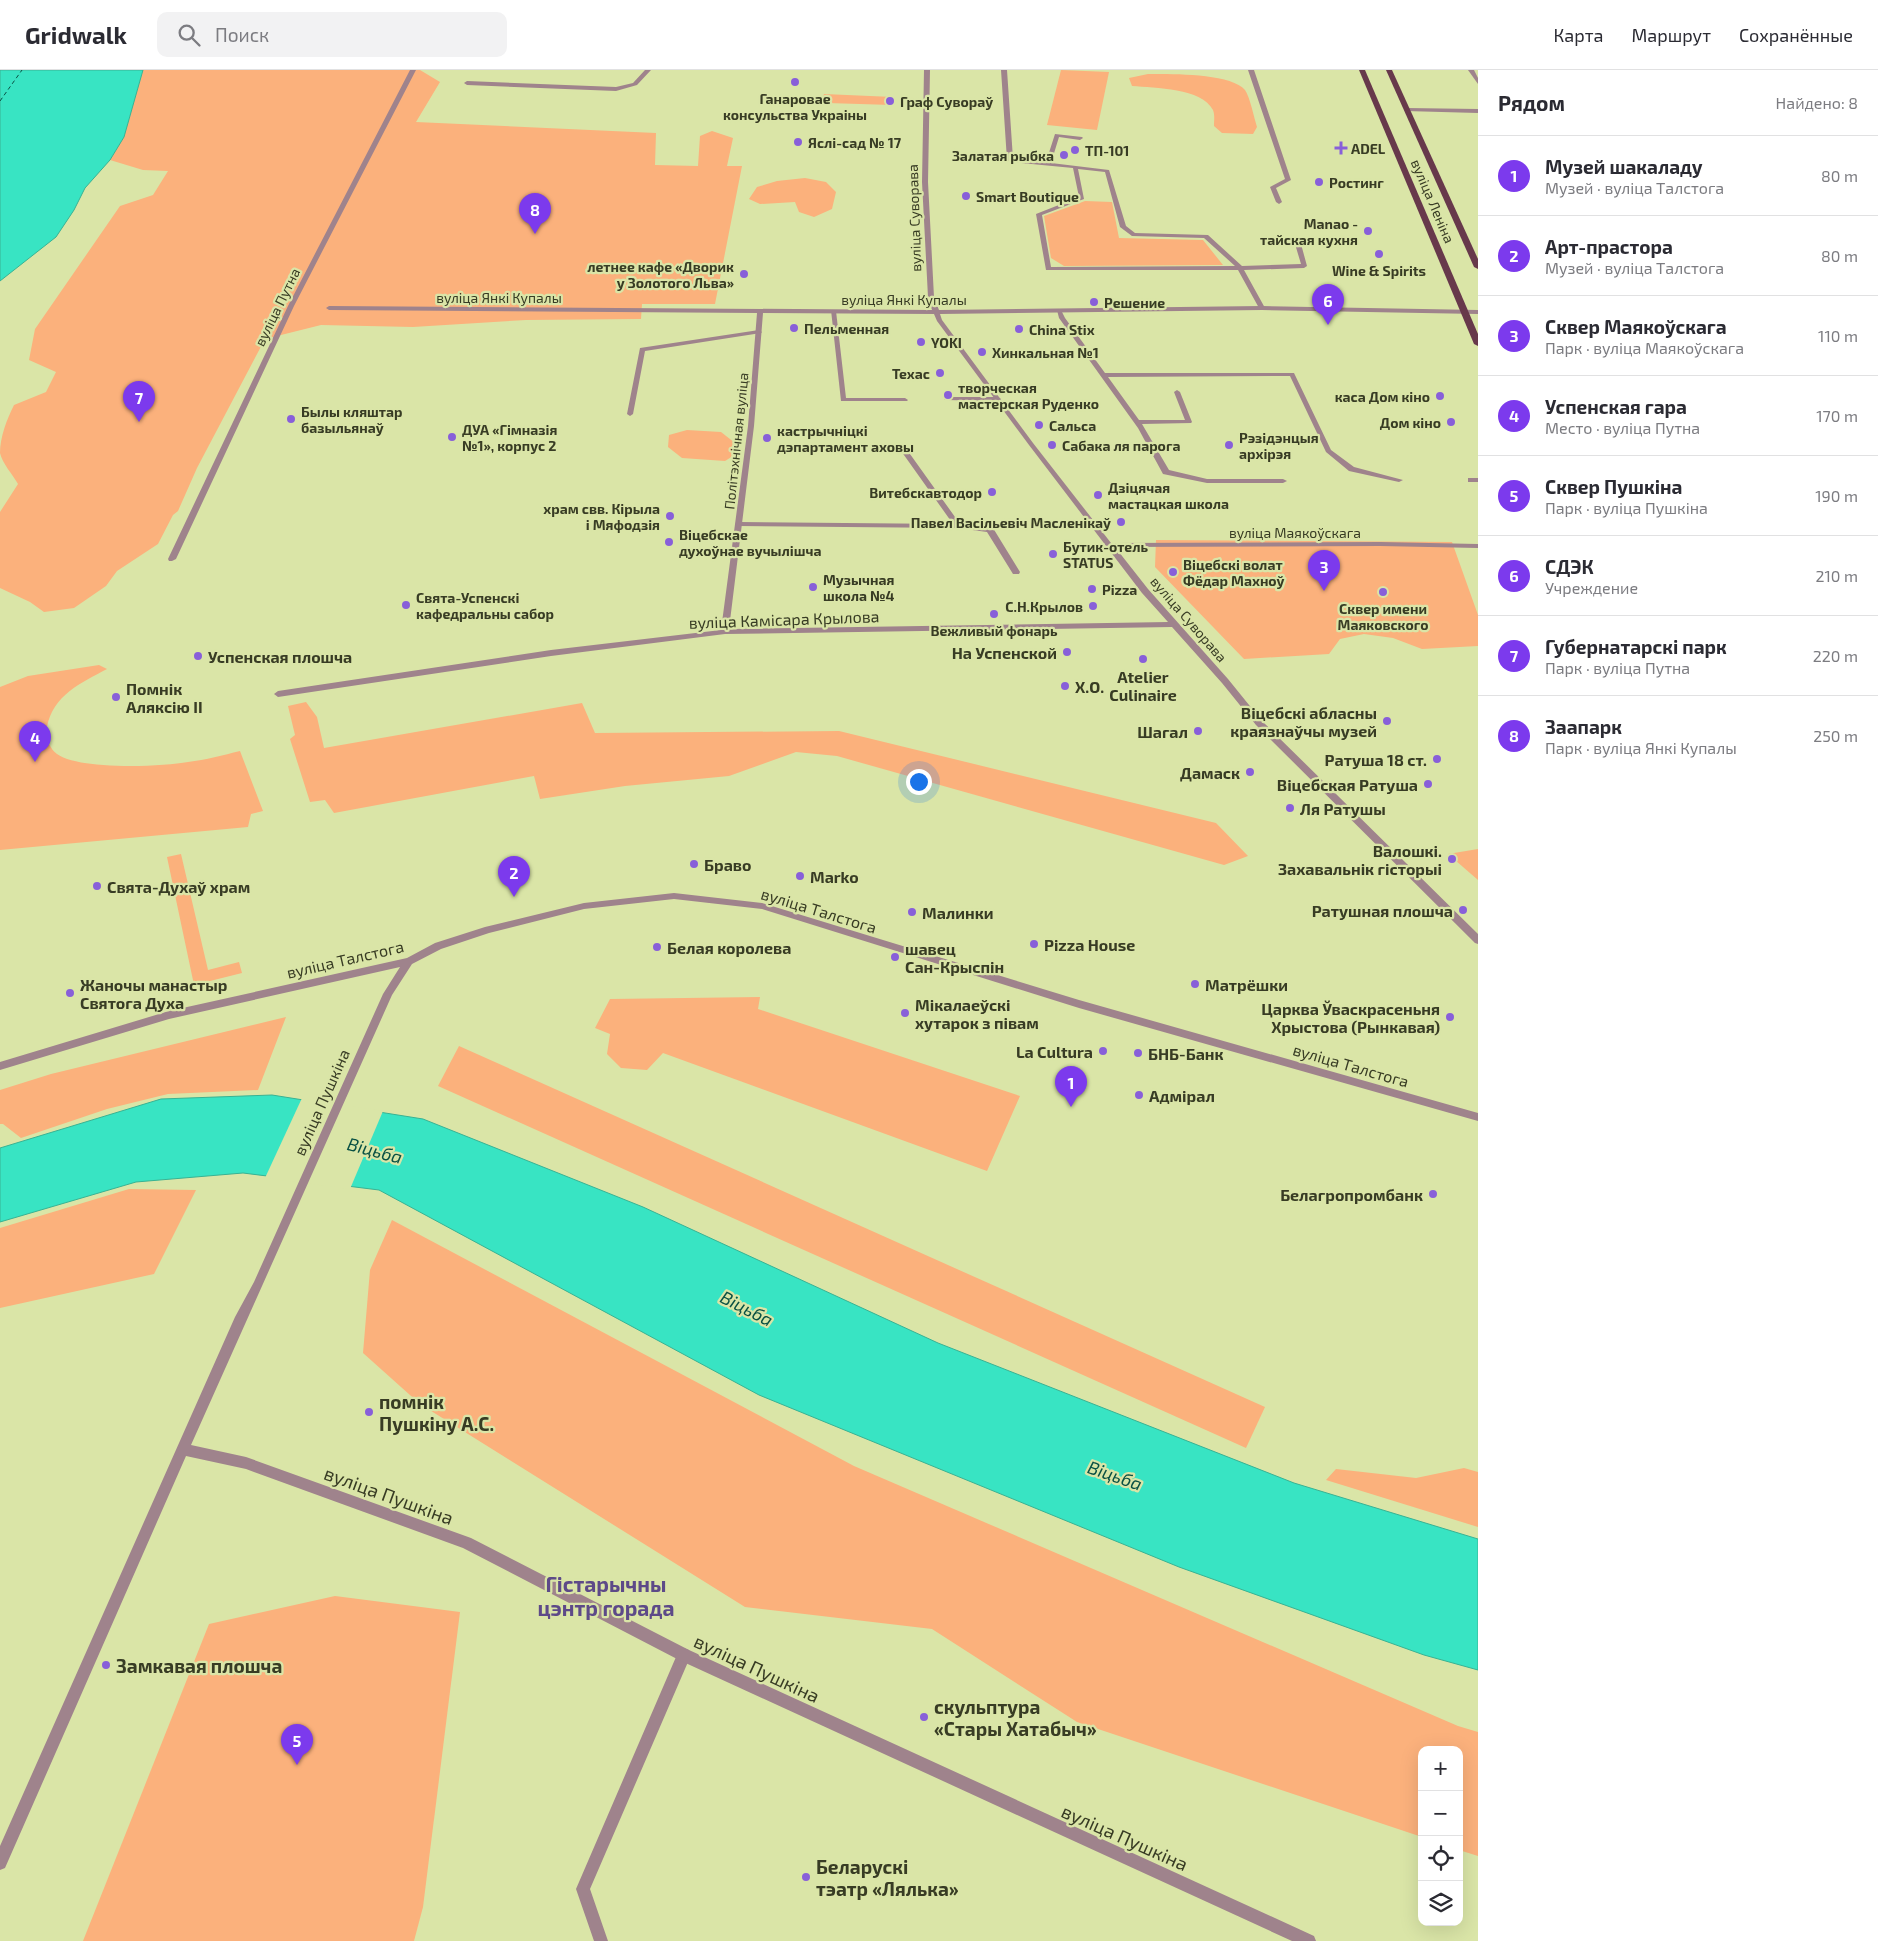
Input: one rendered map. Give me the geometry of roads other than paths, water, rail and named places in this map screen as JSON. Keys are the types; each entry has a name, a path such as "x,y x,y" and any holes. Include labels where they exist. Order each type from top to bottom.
{"main road":[{"name":"вуліца Леніна","path":"1362,70 1478,344"},
{"name":"вуліца Леніна","path":"1389,70 1478,267"}],"street":[{"name":"вуліца Путна","path":"172,559 291,306 412,70"},
{"path":"466,84 616,89 635,84 648,70"},
{"name":"вуліца Суворава","path":"927,70 925,182 932,297 939,320 1145,591 1259,723 1478,940"},
{"path":"1004,70 1010,160 1107,171 1123,227 1134,236 1206,236 1240,268 1262,308"},
{"path":"1251,70 1288,180 1273,187 1279,202"},
{"path":"1471,70 1478,82"},
{"path":"1407,110 1478,111"},
{"path":"1048,164 1057,135 1080,138"},
{"path":"1075,167 1082,198 1039,214 1048,269 1304,266 1298,244"},
{"name":"вуліца Янкі Купалы","path":"329,308 936,312 1262,308 1478,312"},
{"name":"Політэхнічная вуліца","path":"726,632 751,426 760,311"},
{"path":"1060,311 1062,318 1137,422 1166,472 1207,481 1283,481"},
{"path":"832,312 843,400 905,400"},
{"path":"630,414 642,349 759,332"},
{"path":"1103,375 1292,374 1328,450 1352,469 1398,480"},
{"path":"1137,422 1189,422 1177,392"},
{"path":"947,400 998,399"},
{"path":"903,448 958,526"},
{"path":"739,524 958,526 990,530 1016,572"},
{"name":"вуліца Маякоўскага","path":"1111,545 1380,544 1478,546"},
{"name":"вуліца Камісара Крылова","path":"278,694 551,653 726,632 1175,624"},
{"name":"вуліца Талстога","path":"0,1066 169,1014 409,961 438,946 488,930 584,906 674,896 762,906 1070,1001 1478,1116"},
{"name":"вуліца Пушкіна","path":"0,1863 241,1317 258,1285 388,994 409,961"},
{"name":"вуліца Пушкіна","path":"183,1449 246,1464 466,1542 684,1655 983,1794 1309,1941"},
{"path":"601,1941 583,1889 684,1655"}],"water":[{"path":"0,70 143,70 124,137 110,160 85,188 74,210 56,237 0,281"},
{"name":"Віцьба","path":"272,1095 423,1119 643,1207 938,1343 1294,1483 1478,1539 1478,1670 1424,1655 1179,1567 759,1395 379,1190 243,1173 136,1182 0,1222 0,1148 161,1099"}],"place":[{"name":"Ганаровае консульства Украіны","path":"795,82"},
{"name":"Граф Сувораў","path":"890,101"},
{"name":"Яслі-сад № 17","path":"798,142"},
{"name":"ADEL","path":"1341,148"},
{"name":"ТП-101","path":"1075,150"},
{"name":"Залатая рыбка","path":"1064,155"},
{"name":"Ростинг","path":"1319,182"},
{"name":"Smart Boutique","path":"966,196"},
{"name":"Manao - тайская кухня","path":"1368,231"},
{"name":"Заапарк","path":"535,234"},
{"name":"Wine & Spirits","path":"1379,254"},
{"name":"летнее кафе «Дворик у Золотого Льва»","path":"744,274"},
{"name":"Решение","path":"1094,302"},
{"name":"СДЭК","path":"1328,325"},
{"name":"Пельменная","path":"794,328"},
{"name":"China Stix","path":"1019,329"},
{"name":"YOKI","path":"921,342"},
{"name":"Хинкальная №1","path":"982,352"},
{"name":"Техас","path":"940,373"},
{"name":"творческая мастерская Руденко","path":"948,395"},
{"name":"каса Дом кіно","path":"1440,396"},
{"name":"Былы кляштар базыльянаў","path":"291,419"},
{"name":"Губернатарскі парк","path":"139,422"},
{"name":"Дом кіно","path":"1451,422"},
{"name":"Сальса","path":"1039,425"},
{"name":"ДУА «Гімназія №1», корпус 2","path":"452,437"},
{"name":"кастрычніцкі дэпартамент аховы","path":"767,438"},
{"name":"Сабака ля парога","path":"1052,445"},
{"name":"Рэзідэнцыя архірэя","path":"1229,445"},
{"name":"Витебскавтодор","path":"992,492"},
{"name":"Дзіцячая мастацкая школа","path":"1098,495"},
{"name":"храм свв. Кірыла і Мяфодзія","path":"670,516"},
{"name":"Павел Васільевіч Масленікаў","path":"1121,522"},
{"name":"Віцебскае духоўнае вучылішча","path":"669,542"},
{"name":"Бутик-отель STATUS","path":"1053,554"},
{"name":"Віцебскі волат Фёдар Махноў","path":"1173,572"},
{"name":"Музычная школа №4","path":"813,587"},
{"name":"Pizza","path":"1092,589"},
{"name":"Сквер Маякоўскага","path":"1324,591"},
{"name":"Сквер имени Маяковского","path":"1383,592"},
{"name":"Свята-Успенскі кафедральны сабор","path":"406,605"},
{"name":"С.Н.Крылов","path":"1093,606"},
{"name":"Вежливый фонарь","path":"994,614"},
{"name":"На Успенской","path":"1067,652"},
{"name":"Успенская плошча","path":"198,656"},
{"name":"Atelier Culinaire","path":"1143,659"},
{"name":"X.O.","path":"1065,686"},
{"name":"Помнік Аляксію II","path":"116,697"},
{"name":"Віцебскі абласны краязнаўчы музей","path":"1387,721"},
{"name":"Шагал","path":"1198,731"},
{"name":"Ратуша 18 ст.","path":"1437,759"},
{"name":"Успенская гара","path":"35,762"},
{"name":"Дамаск","path":"1250,772"},
{"name":"Віцебская Ратуша","path":"1428,784"},
{"name":"Ля Ратушы","path":"1290,808"},
{"name":"Валошкі. Захавальнік гісторыі","path":"1452,859"},
{"name":"Браво","path":"694,864"},
{"name":"Marko","path":"800,876"},
{"name":"Свята-Духаў храм","path":"97,886"},
{"name":"Арт-прастора","path":"514,897"},
{"name":"Ратушная плошча","path":"1463,910"},
{"name":"Малинки","path":"912,912"},
{"name":"Pizza House","path":"1034,944"},
{"name":"Белая королева","path":"657,947"},
{"name":"шавец Сан-Крыспін","path":"895,957"},
{"name":"Матрёшки","path":"1195,984"},
{"name":"Жаночы манастыр Святога Духа","path":"70,993"},
{"name":"Мікалаеўскі хутарок з півам","path":"905,1013"},
{"name":"Царква Ўваскрасеньня Хрыстова (Рынкавая)","path":"1450,1017"},
{"name":"La Cultura","path":"1103,1051"},
{"name":"БНБ-Банк","path":"1138,1053"},
{"name":"Адмірал","path":"1139,1095"},
{"name":"Музей шакаладу","path":"1071,1107"},
{"name":"Белагропромбанк","path":"1433,1194"},
{"name":"помнік Пушкіну А.С.","path":"369,1412"},
{"name":"Замкавая плошча","path":"106,1665"},
{"name":"скульптура «Стары Хатабыч»","path":"924,1717"},
{"name":"Сквер Пушкіна","path":"297,1765"},
{"name":"Беларускі тэатр «Лялька»","path":"806,1877"}],"district":[{"name":"Гістарычны цэнтр горада","path":"606,1595"}]}
